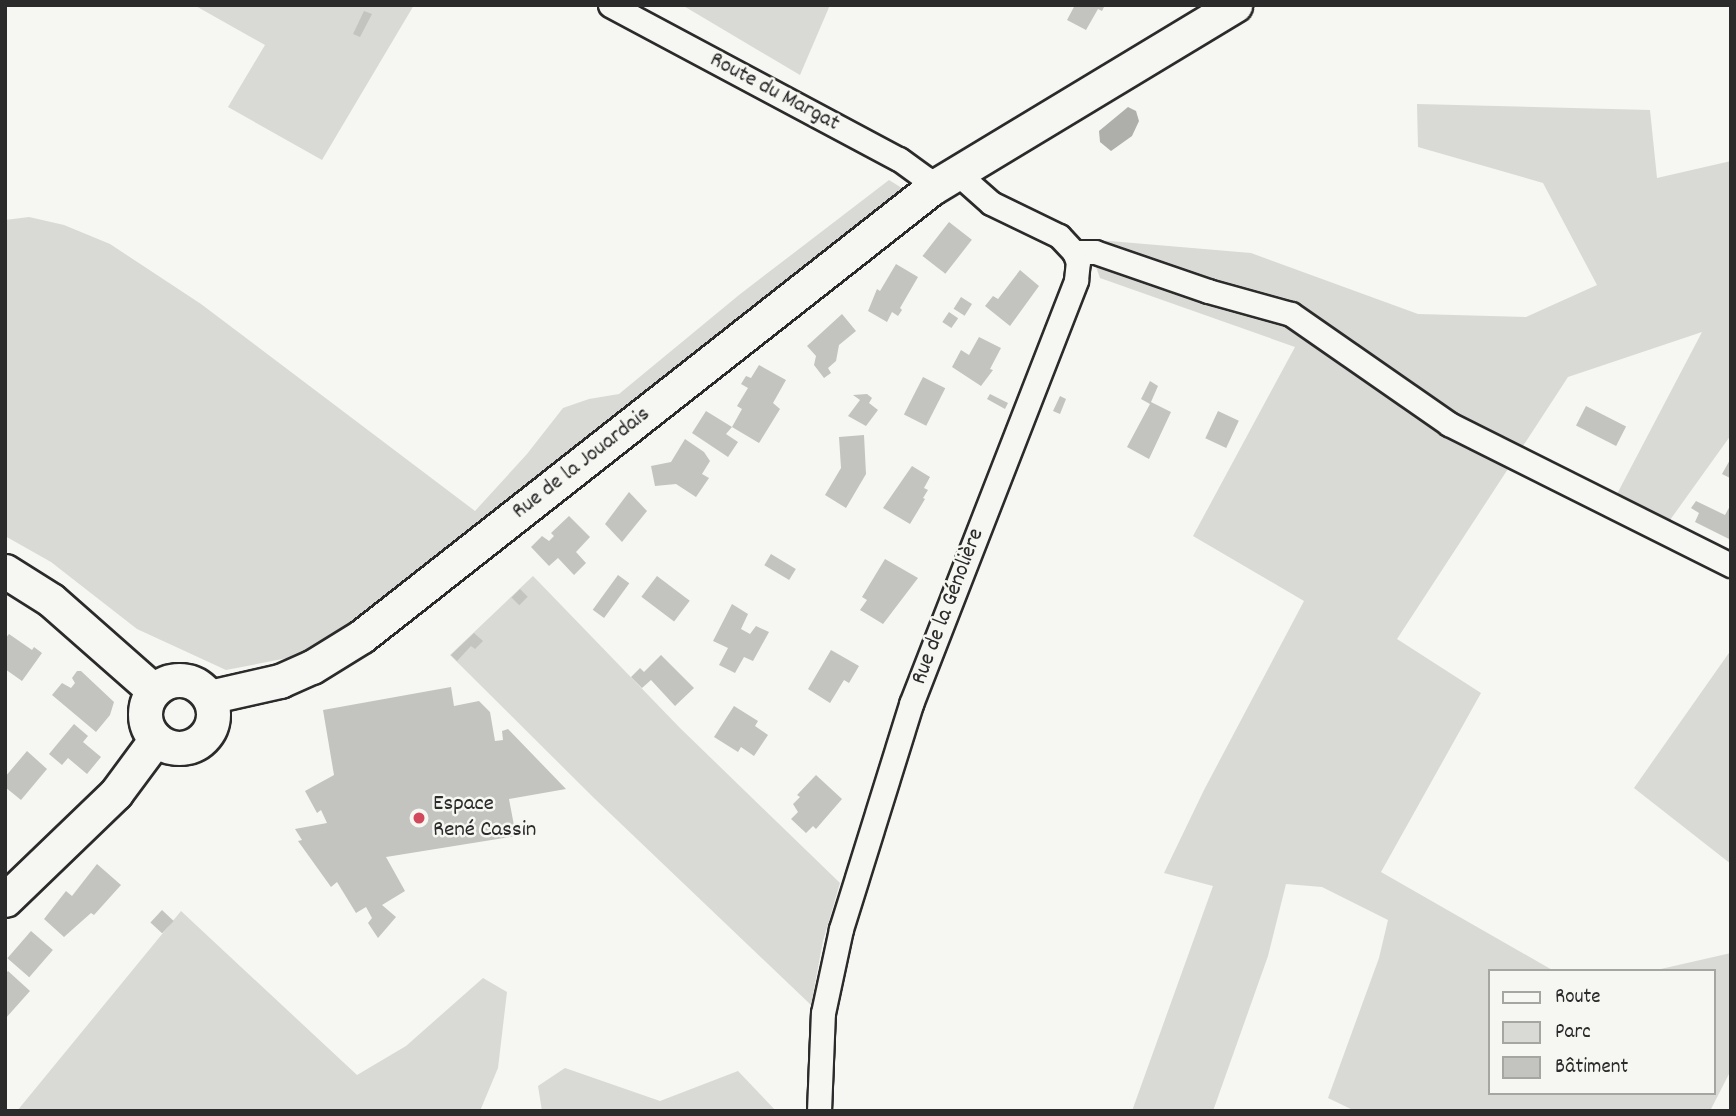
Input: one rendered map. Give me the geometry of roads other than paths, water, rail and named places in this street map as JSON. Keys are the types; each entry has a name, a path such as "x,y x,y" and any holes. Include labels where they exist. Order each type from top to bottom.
{"main road":[{"name":"Rue de la Jouardais","path":"209,697 280,681 312,667 362,636 944,180 1235,5"},
{"path":"5,571 51,600 153,690"},
{"path":"179,679 197,684 209,697 214,716 211,726 199,742 177,748 156,739 149,731 145,710 153,690 161,684 179,679"},
{"path":"5,900 116,793 156,739"}],"street":[{"name":"Route du Margat","path":"610,5 899,159 927,179 944,180"},
{"path":"944,180 1059,236 1074,252 1095,253 1208,291 1291,314 1449,424 1731,565"},
{"name":"Rue de la Génolière","path":"819,1111 823,1013 841,929 911,704 1076,280 1077,262 1074,252"}],"place":[{"name":"Espace René Cassin","path":"419,818"}]}
